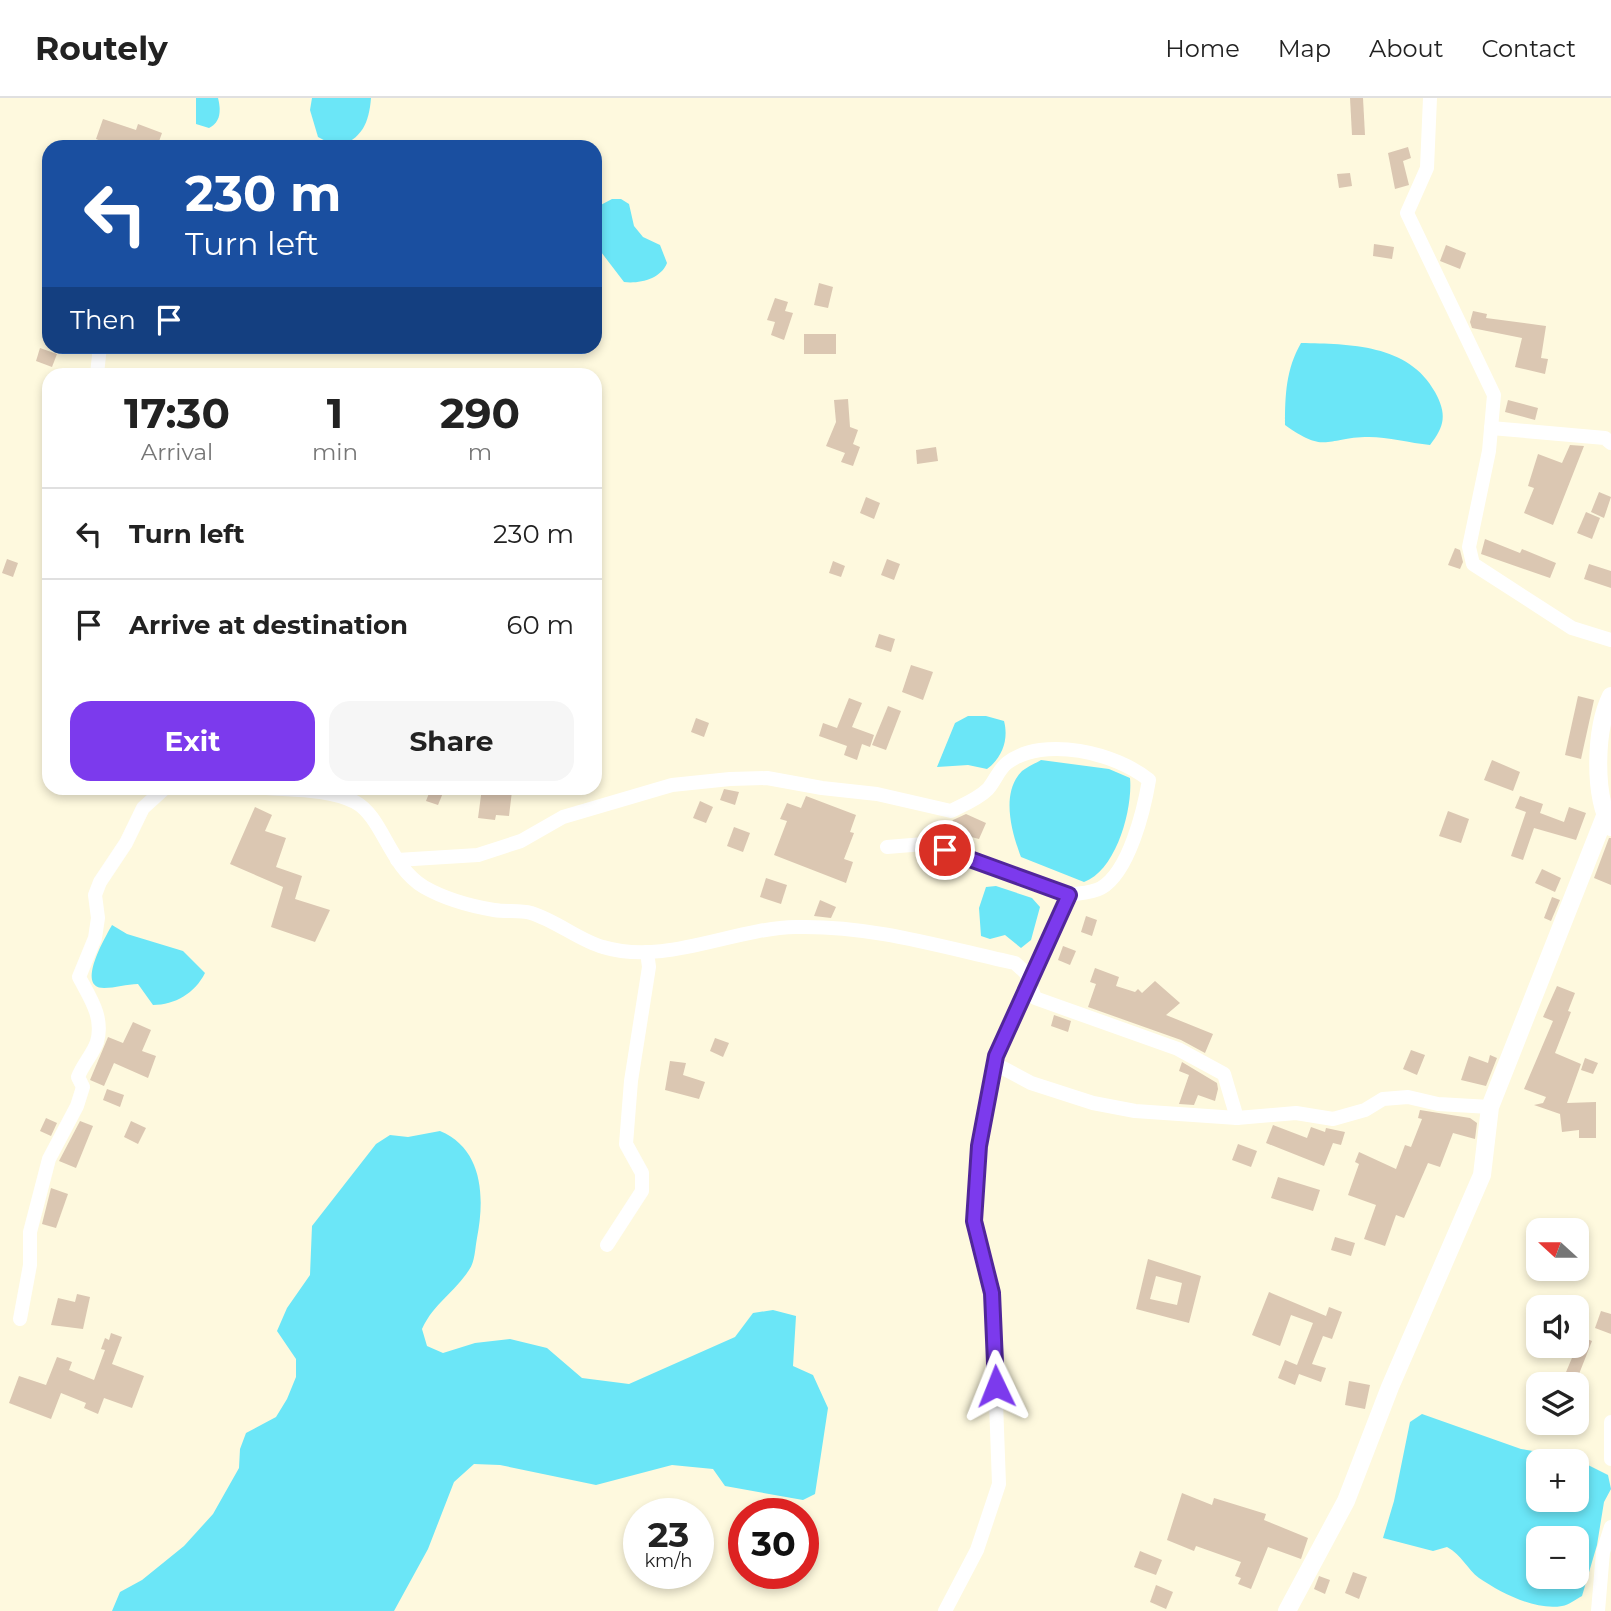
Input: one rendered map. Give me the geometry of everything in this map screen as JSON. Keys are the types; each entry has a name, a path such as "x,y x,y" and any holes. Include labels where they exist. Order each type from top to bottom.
{"street":[{"path":"1430,98 1427,168 1407,213 1494,395 1491,428 1469,547 1473,564 1572,628 1611,640"},
{"path":"1491,428 1605,438 1611,443"},
{"path":"1287,1611 1346,1501 1390,1387 1482,1175 1490,1107 1608,822 1598,759 1604,710 1611,696"},
{"path":"397,860 478,855 521,841 563,817 672,785 767,778 877,794 951,811 987,790 1006,764 1032,749 1067,751 1111,759 1135,768 1149,780 1145,803 1126,857 1112,878 1100,889 1069,895 924,844 887,847"},
{"path":"20,1319 30,1265 30,1231 50,1158 78,1106 83,1087 78,1077 83,1062 97,1044 100,1017 79,977 95,938 98,918 95,895 143,808 155,795"},
{"path":"333,795 356,802 374,820 409,876 457,902 495,910 528,912 562,924 602,947 647,952 706,943 765,929 832,927 891,935 1015,963 1026,973 1035,998 1178,1049 1223,1074 1237,1118"},
{"path":"945,1611 977,1550 999,1484 992,1293 974,1221 979,1146 991,1072 1013,1014 1069,895"},
{"path":"607,1245 642,1191 642,1173 626,1144 631,1081 649,967 647,952"},
{"path":"991,1072 1003,1068 1031,1083 1124,1110 1237,1118 1296,1113 1333,1119 1365,1110 1383,1099 1408,1097 1438,1104 1490,1107"},
{"path":"1611,1422 1611,1459"},
{"path":"1598,1611 1603,1552 1611,1527"}],"water":[{"path":"196,98 218,98 219,115 209,128 196,124"},
{"path":"312,98 371,98 363,129 352,140 324,140 318,137 310,110"},
{"path":"612,199 621,199 629,204 634,226 643,237 660,245 667,263 655,277 624,282 602,253 602,204"},
{"path":"1301,343 1358,346 1394,356 1410,364 1424,376 1435,392 1443,413 1439,432 1430,445 1369,437 1319,442 1310,440 1285,425 1287,382"},
{"path":"968,716 986,716 1004,721 1006,735 1000,754 987,769 968,765 937,767 955,723"},
{"path":"1041,760 1109,769 1130,778 1129,806 1120,838 1105,865 1095,876 1084,882 1021,857 1010,813 1011,790 1022,771"},
{"path":"996,886 1032,898 1040,907 1031,940 1021,948 1005,935 990,939 981,936 979,908 986,887"},
{"path":"112,925 127,934 183,951 205,973 196,986 184,996 169,1003 153,1005 138,984 108,988 96,986 92,980 92,971"},
{"path":"440,1131 454,1139 473,1162 480,1191 481,1207 475,1255 469,1270 438,1305 422,1329 427,1346 443,1353 475,1343 510,1339 547,1348 582,1378 629,1384 735,1337 753,1313 773,1310 796,1316 793,1366 813,1375 828,1408 815,1494 807,1498 792,1498 725,1486 713,1469 672,1465 596,1485 500,1465 474,1464 454,1482 428,1549 394,1611 112,1611 120,1592 142,1580 184,1546 213,1514 239,1468 240,1449 246,1433 276,1417 296,1377 296,1359 277,1331 287,1308 310,1275 312,1226 376,1144 390,1135 408,1137"},
{"path":"1422,1414 1526,1450 1526,1512 1589,1512 1589,1466 1608,1475 1611,1489 1604,1502 1597,1545 1589,1572 1589,1526 1526,1526 1526,1589 1584,1589 1582,1596 1570,1603 1552,1607 1508,1595 1479,1578 1447,1547 1433,1551 1383,1538 1394,1501 1410,1422"}],"building":[{"path":"1350,98 1363,98 1365,135 1352,135"},
{"path":"103,119 136,130 138,124 162,133 160,140 96,139"},
{"path":"1408,147 1411,158 1403,161 1409,185 1395,189 1388,153"},
{"path":"1350,173 1352,186 1339,188 1337,174"},
{"path":"1374,244 1394,247 1392,259 1373,256"},
{"path":"1446,245 1466,253 1460,269 1440,261"},
{"path":"819,283 833,287 828,308 814,305"},
{"path":"775,298 788,302 785,311 793,313 784,340 771,335 775,322 767,320"},
{"path":"1473,311 1487,314 1486,318 1546,326 1541,358 1548,359 1545,374 1515,367 1522,338 1472,328 1470,322"},
{"path":"804,334 836,334 836,354 804,354"},
{"path":"40,348 42,354 57,354 52,367 36,361"},
{"path":"848,399 850,427 858,430 853,444 860,447 853,466 841,462 845,453 826,446 836,422 834,400"},
{"path":"1508,400 1538,408 1535,420 1505,412"},
{"path":"1570,445 1584,446 1553,525 1524,513 1534,488 1528,486 1538,454 1562,463"},
{"path":"936,447 938,461 917,464 916,450"},
{"path":"1599,492 1611,497 1604,518 1591,512"},
{"path":"866,497 880,503 874,519 860,513"},
{"path":"1586,512 1600,518 1592,539 1577,533"},
{"path":"1485,539 1520,553 1522,549 1556,563 1550,578 1481,554"},
{"path":"1455,548 1460,550 1463,562 1460,569 1448,565"},
{"path":"7,559 18,563 13,577 2,573"},
{"path":"887,559 900,564 894,580 881,575"},
{"path":"833,561 845,566 841,577 829,573"},
{"path":"1589,564 1611,571 1611,588 1584,579"},
{"path":"879,634 895,639 891,652 875,647"},
{"path":"911,665 933,672 923,700 902,692"},
{"path":"1578,696 1594,700 1581,759 1565,755"},
{"path":"849,698 862,703 852,727 874,735 870,747 862,744 857,760 844,755 847,746 819,736 823,723 837,728"},
{"path":"888,706 901,711 886,750 872,745"},
{"path":"696,718 709,723 704,737 691,732"},
{"path":"1492,760 1520,772 1513,791 1484,780"},
{"path":"724,789 739,792 735,805 720,800"},
{"path":"428,795 442,795 438,805 426,801"},
{"path":"481,795 512,795 509,816 496,815 495,820 478,818"},
{"path":"806,796 856,815 850,832 854,833 844,859 853,862 846,883 774,855 787,821 780,819 787,803 801,808"},
{"path":"1520,796 1543,804 1540,813 1564,822 1569,807 1586,813 1576,840 1534,828 1523,860 1511,856 1526,812 1515,808"},
{"path":"700,801 713,807 706,823 693,818"},
{"path":"255,807 272,815 265,831 286,838 276,867 302,876 295,899 330,910 315,942 271,927 283,887 230,864"},
{"path":"1448,811 1469,819 1461,843 1439,836"},
{"path":"966,814 986,823 979,839 948,831 953,820"},
{"path":"734,827 750,833 743,852 727,846"},
{"path":"1611,838 1611,885 1594,878"},
{"path":"1542,869 1561,878 1555,892 1535,883"},
{"path":"766,878 787,885 781,904 760,897"},
{"path":"1552,897 1560,900 1551,921 1544,918"},
{"path":"820,900 836,907 831,918 814,916"},
{"path":"1086,916 1097,920 1092,936 1081,932"},
{"path":"1063,946 1076,951 1070,965 1058,960"},
{"path":"1095,968 1119,977 1116,986 1135,992 1138,989 1142,993 1155,981 1180,1003 1166,1015 1213,1034 1205,1053 1181,1040 1088,1007 1096,984 1090,982"},
{"path":"1557,986 1575,993 1568,1011 1571,1012 1555,1053 1581,1064 1567,1103 1596,1102 1596,1138 1579,1138 1579,1130 1562,1132 1560,1114 1534,1105 1543,1103 1546,1097 1524,1089 1553,1021 1543,1017"},
{"path":"1054,1015 1071,1021 1068,1032 1051,1026"},
{"path":"133,1022 151,1030 142,1051 156,1056 148,1078 114,1063 104,1086 90,1080 108,1037 123,1043"},
{"path":"715,1038 729,1043 723,1057 710,1051"},
{"path":"1411,1050 1425,1055 1417,1075 1403,1069"},
{"path":"1490,1055 1497,1058 1486,1086 1461,1080 1469,1056 1488,1063"},
{"path":"1585,1058 1598,1063 1593,1074 1581,1070"},
{"path":"670,1061 686,1063 683,1075 705,1082 699,1099 665,1090"},
{"path":"1182,1062 1217,1083 1215,1101 1198,1095 1194,1105 1179,1104 1189,1075 1179,1071"},
{"path":"107,1089 124,1095 120,1107 103,1100"},
{"path":"1420,1110 1470,1118 1477,1123 1475,1139 1453,1133 1440,1167 1428,1163 1404,1218 1396,1215 1385,1246 1364,1239 1376,1205 1348,1195 1359,1164 1355,1162 1359,1152 1396,1169 1405,1145 1411,1147 1422,1119 1418,1118"},
{"path":"46,1118 57,1123 51,1136 40,1131"},
{"path":"80,1121 93,1126 76,1168 59,1161"},
{"path":"131,1121 146,1128 138,1144 124,1137"},
{"path":"1273,1125 1307,1138 1311,1127 1325,1132 1326,1128 1345,1132 1341,1145 1333,1143 1324,1166 1266,1143"},
{"path":"1238,1144 1257,1151 1251,1167 1232,1160"},
{"path":"1278,1177 1320,1190 1313,1211 1271,1198"},
{"path":"51,1188 68,1194 56,1228 42,1224"},
{"path":"1335,1237 1355,1243 1351,1256 1331,1250"},
{"path":"1148,1259 1201,1276 1189,1323 1136,1309","holes":["1156,1276 1182,1283 1177,1305 1150,1299"]},
{"path":"1269,1292 1326,1316 1329,1307 1342,1312 1332,1339 1323,1336 1312,1364 1326,1368 1321,1382 1299,1374 1295,1385 1278,1378 1285,1360 1297,1365 1313,1323 1291,1315 1280,1346 1252,1335"},
{"path":"77,1294 90,1297 83,1329 51,1325 58,1298 75,1302"},
{"path":"1601,1311 1611,1314 1611,1334 1595,1328"},
{"path":"111,1333 122,1337 112,1364 144,1376 132,1408 104,1398 98,1414 84,1408 86,1403 61,1393 51,1419 9,1403 19,1376 46,1385 57,1357 72,1362 69,1370 94,1380 105,1350 101,1349 105,1338 109,1340"},
{"path":"1572,1358 1585,1358 1580,1372 1566,1372"},
{"path":"1349,1381 1370,1385 1365,1409 1345,1405"},
{"path":"1182,1493 1212,1505 1214,1498 1266,1514 1264,1520 1308,1538 1301,1559 1268,1547 1251,1589 1238,1584 1241,1578 1235,1576 1241,1562 1196,1546 1194,1551 1167,1540"},
{"path":"1140,1551 1162,1560 1156,1575 1134,1567"},
{"path":"1353,1572 1367,1577 1359,1599 1345,1593"},
{"path":"1319,1576 1330,1580 1325,1594 1314,1589"},
{"path":"1156,1585 1173,1592 1166,1609 1150,1602"}],"route":[{"path":"945,850 1069,895 996,1056 979,1146 974,1221 992,1293 996,1386"}]}
